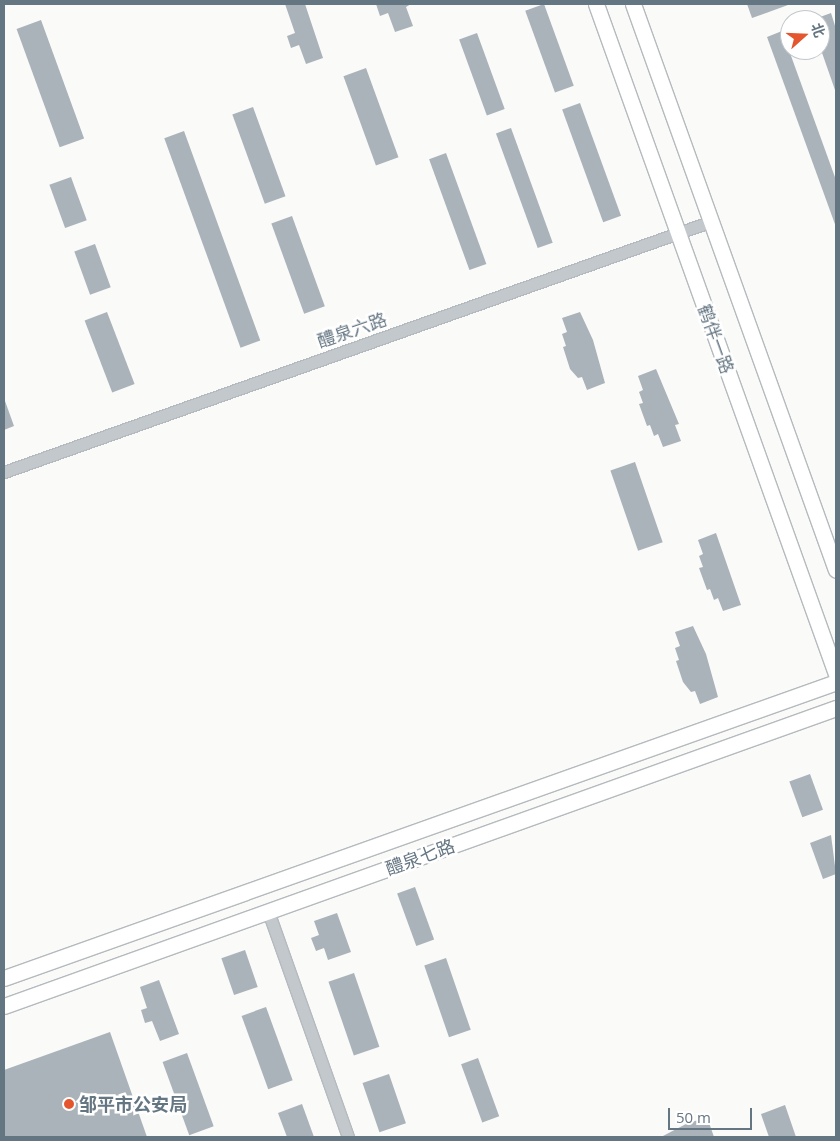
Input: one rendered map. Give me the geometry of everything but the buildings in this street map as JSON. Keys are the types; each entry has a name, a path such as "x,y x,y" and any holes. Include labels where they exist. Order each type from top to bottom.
{"main road":[{"name":"鹤伴一路","path":"596,4 836,674"},
{"name":"鹤伴一路","path":"633,4 836,570"},
{"path":"4,978 836,682"},
{"name":"醴泉七路","path":"4,1006 836,708"}],"street":[{"name":"醴泉六路","path":"4,472 712,221"},
{"path":"268,911 348,1137"}],"place":[{"name":"邹平市公安局","path":"69,1104"}]}
